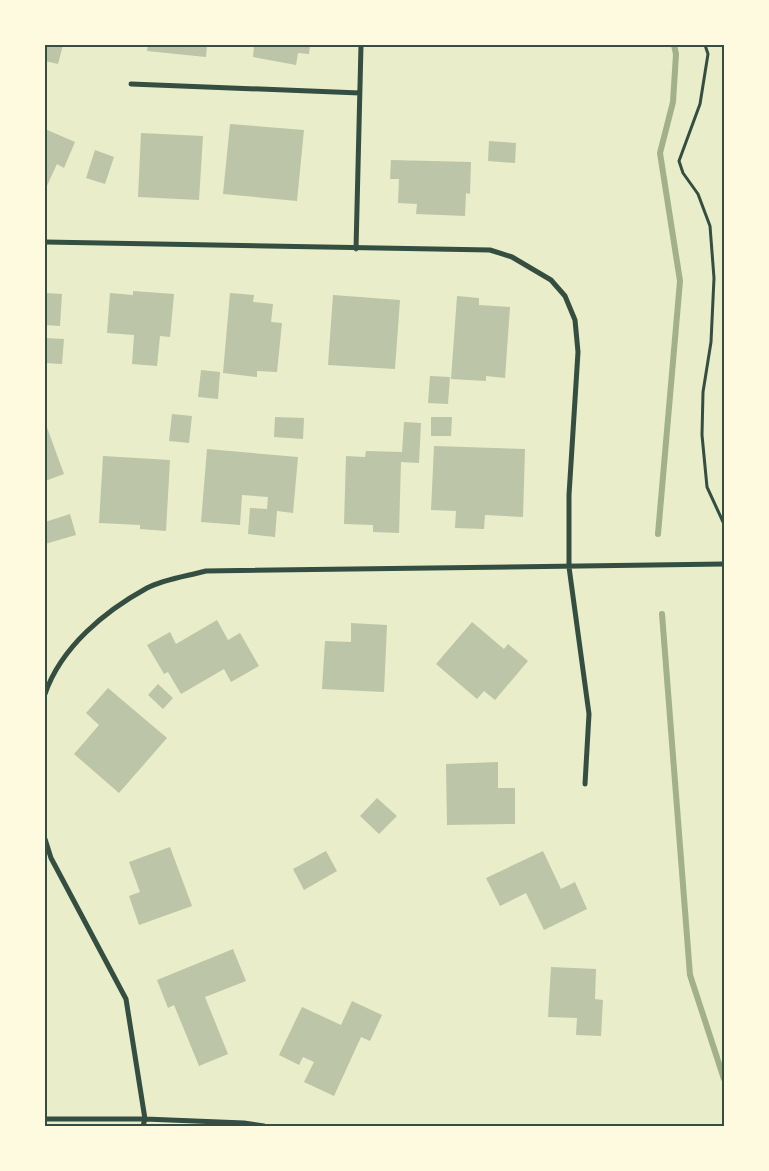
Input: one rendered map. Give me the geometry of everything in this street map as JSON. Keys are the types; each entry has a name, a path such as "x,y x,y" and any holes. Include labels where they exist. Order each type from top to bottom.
{"street":[{"path":"356,249 361,45"},
{"path":"131,84 360,93"},
{"path":"45,242 490,250 531,266 550,280 565,296 575,320 578,352 570,486 570,567 589,714 585,784"},
{"path":"45,694 48,684 72,647 100,618 148,587 206,571 724,564"},
{"path":"45,839 51,858 126,999 145,1119 144,1126"},
{"path":"45,1118 145,1119 244,1123 264,1126"}],"path":[{"path":"705,45 708,54 700,104 680,161 683,173 698,194 710,226 714,278 711,342 703,392 702,435 707,487 724,524"}],"building":[{"path":"45,45 63,45 58,64 45,61"},
{"path":"148,45 207,45 206,57 147,51"},
{"path":"254,45 310,45 309,54 298,53 296,65 253,57"},
{"path":"230,124 304,130 297,201 223,194"},
{"path":"45,129 75,142 64,168 57,164 45,190"},
{"path":"141,133 203,136 199,200 138,197"},
{"path":"489,141 516,143 515,163 488,161"},
{"path":"95,150 114,157 105,184 86,178"},
{"path":"391,160 471,162 470,194 466,193 465,216 416,214 417,204 398,203 399,179 390,179"},
{"path":"133,291 174,294 170,337 160,336 157,366 132,364 134,335 107,333 110,293 133,295"},
{"path":"45,293 62,294 60,326 45,325"},
{"path":"230,293 254,295 253,302 273,304 271,322 282,323 277,372 257,371 257,377 223,373"},
{"path":"333,295 400,300 395,369 328,365"},
{"path":"457,296 479,298 479,305 510,307 505,378 486,376 486,381 451,379"},
{"path":"45,338 64,339 62,364 45,363"},
{"path":"201,370 220,372 218,399 198,397"},
{"path":"430,376 450,377 448,404 428,403"},
{"path":"172,414 192,416 189,443 169,441"},
{"path":"275,417 304,418 303,439 274,437"},
{"path":"431,417 452,417 451,436 431,436"},
{"path":"45,422 64,474 45,481"},
{"path":"404,422 421,423 419,463 401,462 399,533 373,532 373,525 344,524 346,456 365,457 366,451 402,452"},
{"path":"434,446 525,449 523,517 485,515 484,529 455,528 456,511 431,510"},
{"path":"207,449 298,457 293,513 277,511 275,537 248,534 250,508 267,509 268,497 242,495 240,525 201,522"},
{"path":"103,456 170,460 166,531 140,529 140,525 99,523"},
{"path":"70,514 76,535 45,544 45,522"},
{"path":"217,620 228,640 240,633 259,666 231,682 224,669 181,694 168,672 164,674 147,645 170,632 176,644"},
{"path":"472,622 504,649 508,644 528,661 495,700 484,691 477,699 436,664"},
{"path":"351,623 387,625 384,692 322,689 325,641 351,642"},
{"path":"158,684 173,698 163,709 148,695"},
{"path":"108,688 167,738 119,793 74,754 99,725 86,713"},
{"path":"498,762 498,788 515,788 515,824 447,825 446,764"},
{"path":"377,798 397,816 379,834 360,816"},
{"path":"170,847 192,906 139,925 129,896 140,892 129,862"},
{"path":"326,851 337,871 304,890 293,869"},
{"path":"543,851 561,889 575,882 587,909 544,930 526,893 500,906 486,878"},
{"path":"233,949 246,981 205,997 228,1054 199,1066 174,1005 168,1008 157,980"},
{"path":"551,967 596,969 595,999 603,1000 601,1036 576,1035 577,1018 548,1017"},
{"path":"352,1001 382,1015 370,1041 361,1037 334,1096 304,1082 314,1062 303,1057 299,1065 279,1055 302,1007 341,1025"}],"waterway":[{"path":"658,534 680,281 660,153 673,102 676,54 674,45"},
{"path":"662,614 690,975 724,1079"}]}
